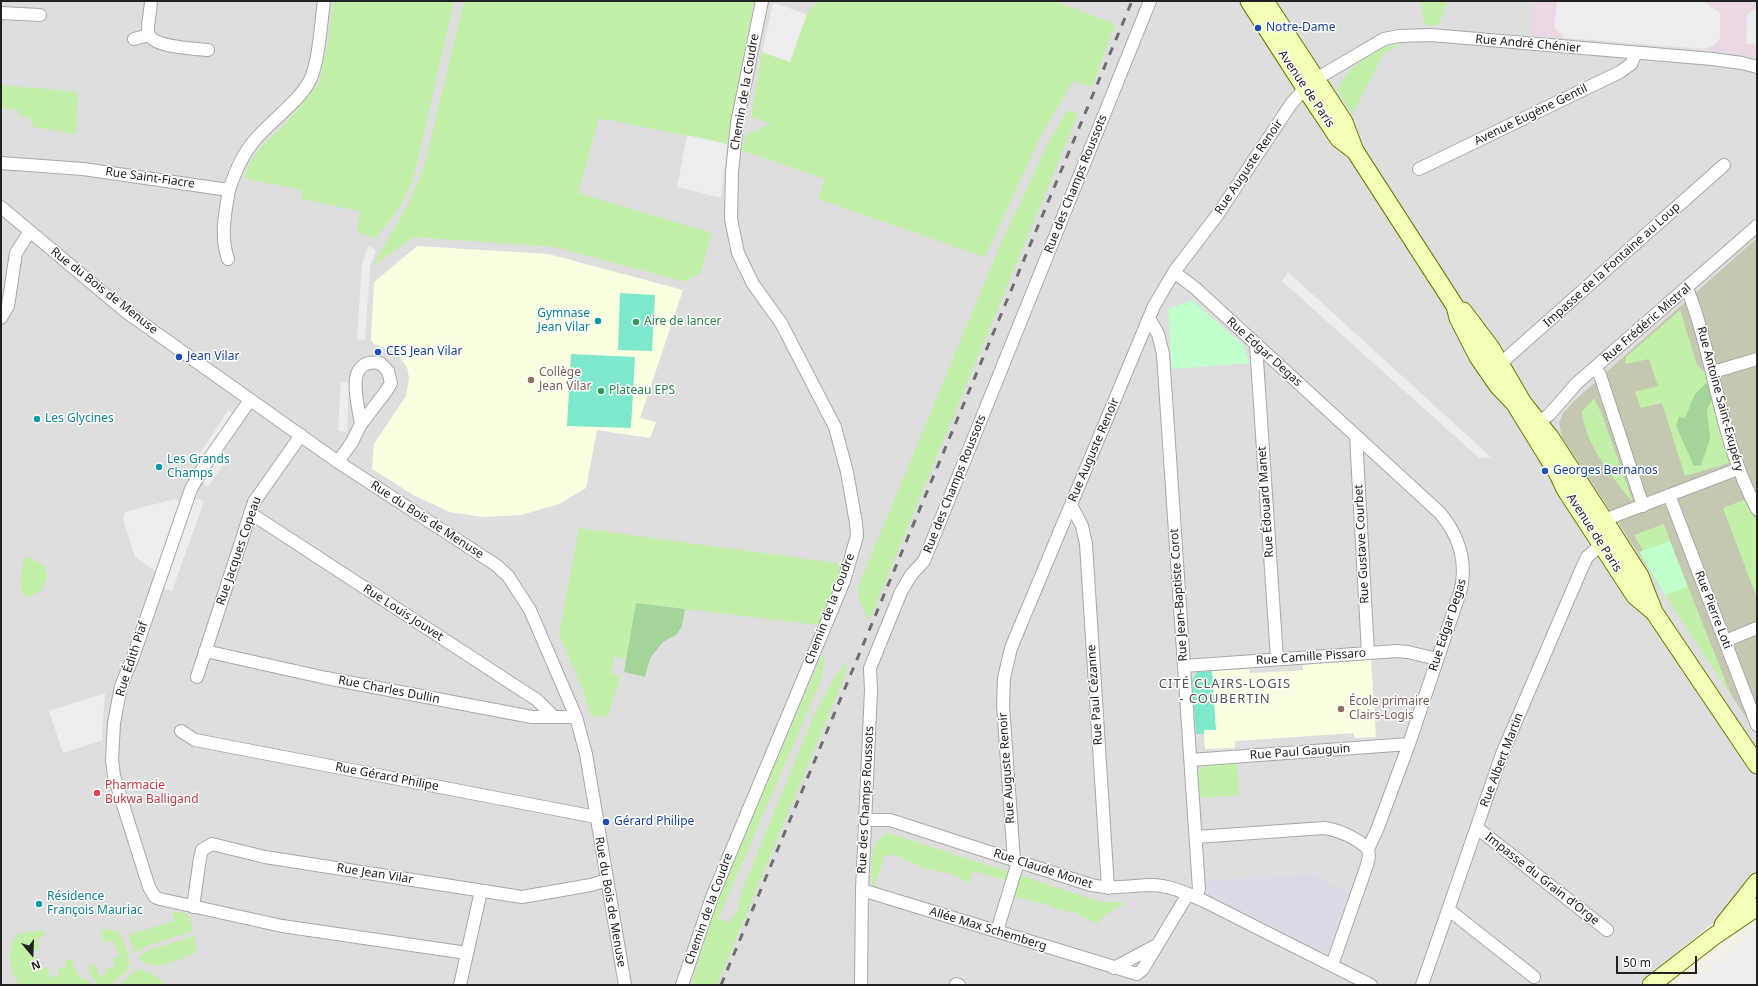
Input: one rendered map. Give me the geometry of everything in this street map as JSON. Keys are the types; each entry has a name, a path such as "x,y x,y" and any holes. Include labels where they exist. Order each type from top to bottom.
{"main road":[{"name":"Avenue de Paris","path":"1249,1 1310,84 1344,122 1355,151 1454,306 1458,318 1478,357 1498,386 1515,404 1558,474 1572,500 1634,596 1654,612"},
{"name":"Avenue de Paris","path":"1265,1 1310,84"},
{"name":"Avenue de Paris","path":"1454,306 1465,312 1491,348 1523,404 1538,422 1640,576 1654,612 1757,765"},
{"path":"1713,937 1757,882"},
{"path":"1652,985 1713,937 1757,907"}],"street":[{"path":"149,34 152,1"},
{"path":"228,259 224,247 224,222 229,190 244,155 254,141 295,99 309,81 314,69 324,1"},
{"name":"Chemin de la Coudre","path":"682,985 712,897 844,581 856,536 856,523 847,472 835,427 781,323 753,284 738,253 734,236 730,208 736,131 762,1"},
{"name":"Rue des Champs Roussots","path":"862,985 862,890 871,690 870,668 901,592 911,575 924,561 1150,1"},
{"path":"1,13 40,15"},
{"path":"134,39 149,34"},
{"path":"149,34 159,43 208,50"},
{"name":"Rue André Chénier","path":"1310,84 1384,39 1399,36 1432,35 1636,52 1730,61 1757,67"},
{"name":"Avenue Eugène Gentil","path":"1419,169 1620,72 1631,64 1636,52"},
{"name":"Rue Auguste Renoir","path":"1016,861 1002,705 1004,678 1011,648 1149,318 1163,288 1218,214 1291,104 1310,84"},
{"name":"Rue Saint-Fiacre","path":"1,163 86,169 229,190"},
{"name":"Impasse de la Fontaine au Loup","path":"1500,364 1724,165"},
{"name":"Rue du Bois de Menuse","path":"1,207 125,311 302,435 338,462 484,556 508,576 530,610 576,717 583,738 625,985"},
{"name":"Rue Frédéric Mistral","path":"1538,422 1549,415 1577,383 1757,226"},
{"path":"1,318 8,306 16,253 30,232"},
{"name":"Rue Edgar Degas","path":"1174,272 1195,288 1440,514 1455,534 1461,547 1464,568 1463,582 1408,744 1377,830 1368,848 1369,856 1367,865 1332,965"},
{"name":"Rue Antoine Saint-Exupéry","path":"1687,288 1706,346 1738,469 1757,509"},
{"name":"Rue Jean-Baptiste Corot","path":"1149,318 1158,334 1163,354 1200,889 1192,895"},
{"name":"Rue Édouard Manet","path":"1256,345 1277,660"},
{"path":"1713,372 1757,359"},
{"path":"338,462 348,448 361,424 387,390 391,382 388,371 380,363 367,364 361,367 357,372 356,384 361,424"},
{"path":"1594,368 1600,375 1643,506"},
{"name":"Rue Édith Piaf","path":"193,907 160,899 152,894 114,776 112,753 114,723 121,686 133,657 191,489 204,466 250,400"},
{"name":"Rue Jacques Copeau","path":"197,677 204,651 250,513 259,493 302,435"},
{"name":"Rue Gustave Courbet","path":"1356,436 1368,653"},
{"path":"1572,500 1591,519 1597,521 1604,520 1738,469"},
{"name":"Rue Pierre Loti","path":"1669,495 1757,725"},
{"name":"Rue Paul Cézanne","path":"1071,505 1082,526 1086,544 1108,888"},
{"name":"Rue Louis Jouvet","path":"250,513 537,700 553,716"},
{"path":"1604,520 1603,530 1612,550 1614,564"},
{"name":"Rue Albert Martin","path":"1422,985 1502,754 1587,557 1601,545"},
{"path":"1725,641 1757,628"},
{"name":"Rue Charles Dullin","path":"204,651 341,681 532,717 576,717"},
{"name":"Rue Camille Pissaro","path":"1184,666 1368,653 1408,652 1437,659"},
{"name":"Rue Gérard Philipe","path":"180,731 195,740 596,817"},
{"name":"Rue Paul Gauguin","path":"1191,760 1408,744"},
{"name":"Rue Claude Monet","path":"866,820 890,820 1090,885 1108,888 1152,885 1179,890 1192,895 1371,985"},
{"path":"1196,837 1324,828 1333,829 1362,842 1368,848"},
{"name":"Impasse du Grain d'Orge","path":"1477,828 1607,930"},
{"name":"Rue Jean Vilar","path":"193,907 202,850 212,844 265,857 481,891 532,896 607,880"},
{"path":"997,931 1016,861"},
{"name":"Allée Max Schemberg","path":"862,890 1137,974 1143,969 1155,946 1192,895"},
{"path":"460,985 481,891"},
{"path":"193,907 282,926 467,953"},
{"path":"1449,910 1534,977"},
{"name":"Allée Max Schemberg","path":"1114,968 1155,946"}],"shaded area":[{"path":"1,1 1534,1 1757,43 1757,882 1715,921 1638,985 1,985"},
{"path":"1533,1 1757,1 1757,56 1703,49 1530,35"},
{"path":"1557,1 1703,1 1720,13 1720,39 1713,46 1703,49 1565,38 1554,27"},
{"path":"773,3 807,14 790,62 762,52"},
{"path":"1757,8 1757,42 1754,45 1746,43 1747,14"},
{"path":"687,135 727,144 721,198 677,187"},
{"path":"1757,238 1757,721 1749,722 1562,437 1559,423 1563,413 1575,400"},
{"path":"368,246 376,250 370,267 365,340 357,339 362,264"},
{"name":"Collège Jean Vilar","path":"417,246 548,254 683,290 640,418 656,422 650,438 597,430 586,488 559,504 521,515 483,517 450,512 415,496 372,469 374,444 406,396 409,378 407,367 399,356 391,350 374,344 371,340 374,282"},
{"path":"1288,272 1491,457 1479,458 1282,281"},
{"path":"341,382 349,383 347,432 338,431"},
{"path":"228,410 235,414 205,459 199,455"},
{"path":"223,452 229,456 208,487 203,483"},
{"path":"194,498 204,501 172,591 163,588"},
{"path":"175,499 182,505 160,570 155,571 135,557 123,519 124,514 128,511"},
{"name":"École primaire Clairs-Logis","path":"1371,660 1376,737 1354,738 1354,733 1235,741 1235,748 1205,749 1204,734 1196,734 1192,680 1197,672 1250,669 1250,673 1293,671 1303,670 1303,665"},
{"path":"105,693 102,733 103,740 63,753 49,711"},
{"path":"1314,875 1350,894 1336,944 1328,950 1317,952 1206,896 1204,881"},
{"path":"1757,926 1757,978 1748,985 1686,985 1726,958"}],"green space":[{"path":"333,1 454,1 414,174 401,205 375,238 357,232 360,211 301,199 302,190 247,179 243,176 259,149 284,125 319,83 328,42"},
{"path":"464,1 754,1 727,144 599,118 578,193 712,233 700,274 688,279 686,282 555,247 414,237 372,266 408,205 424,168"},
{"path":"818,1 1055,1 1115,24 1092,87 1073,81 1040,137 985,257 818,199 825,179 741,150 747,134 771,124 751,117 762,52 790,62 807,14"},
{"path":"1421,1 1448,1 1438,26 1427,25 1424,23"},
{"path":"1405,42 1384,53 1352,115 1338,90 1342,81 1356,65 1365,58 1385,48"},
{"path":"1,85 78,92 76,134 33,127 30,118 21,116 17,110 1,108"},
{"path":"1067,110 1078,114 869,621 859,599 858,587 999,248 1046,147"},
{"name":"Aire de lancer","path":"620,293 655,295 652,351 618,350"},
{"path":"1192,300 1243,345 1250,363 1172,369 1168,309"},
{"path":"1680,310 1697,365 1712,379 1717,418 1729,463 1685,476 1662,403 1641,408 1635,392 1658,386 1649,359 1625,364 1626,357"},
{"name":"Plateau EPS","path":"571,354 635,357 631,428 567,426"},
{"path":"1706,383 1711,389 1713,398 1707,410 1710,439 1701,465 1694,466 1676,426 1679,417 1685,418 1695,394"},
{"path":"1594,399 1601,412 1633,502 1601,460 1588,435 1582,411"},
{"path":"1744,500 1757,523 1757,598 1723,508"},
{"path":"1664,524 1670,541 1643,551 1634,535"},
{"path":"579,528 844,564 819,625 636,603 626,659 614,657 611,674 620,676 608,717 591,716 583,690 559,634"},
{"path":"1670,541 1688,587 1665,595 1639,552"},
{"path":"29,557 45,567 47,577 42,590 29,597 25,597 21,588 21,578 24,558"},
{"path":"1688,587 1731,695 1665,595"},
{"path":"636,603 685,609 682,626 677,634 663,642 650,658 645,677 624,672"},
{"path":"823,653 824,666 818,687 718,919 729,922 739,910 739,898 814,715 834,678 846,662 846,673 717,985 691,985 717,899"},
{"path":"1212,671 1216,730 1204,730 1204,734 1196,734 1192,680 1197,672"},
{"path":"1237,763 1239,795 1200,798 1198,773 1204,766"},
{"path":"888,833 1009,872 1006,880 972,871 969,885 964,880 952,874 920,867 898,856 885,855 874,888 872,886 872,856 877,842 881,837"},
{"path":"1020,875 1100,902 1119,902 1126,904 1110,911 1097,924 1074,912 1055,909 1048,905 1017,897 1014,898"},
{"path":"172,912 184,913 189,916 193,931 147,946 135,953 128,935 175,921"},
{"path":"109,929 119,932 129,956 129,962 125,973 118,979 109,985 98,985 91,976 87,967 95,964 99,976 107,973 106,969 115,966 113,959 120,956 113,940 104,943 101,931"},
{"path":"43,930 45,936 37,938 40,949 32,952 40,969 47,967 51,978 59,975 58,969 66,967 65,961 71,959 79,977 88,980 91,985 20,985 13,973 10,960 10,953 14,940 17,934"},
{"path":"195,936 197,952 166,964 150,965 138,957 149,950"},
{"path":"139,969 157,977 164,985 120,985"}],"railway":[{"path":"721,985 1132,1"}],"place":[{"name":"Notre-Dame","path":"1258,28"},
{"name":"Gymnase Jean Vilar","path":"598,321"},
{"name":"Aire de lancer","path":"636,322"},
{"name":"CES Jean Vilar","path":"378,352"},
{"name":"Jean Vilar","path":"179,357"},
{"name":"Collège Jean Vilar","path":"531,380"},
{"name":"Plateau EPS","path":"601,391"},
{"name":"Les Glycines","path":"37,419"},
{"name":"Les Grands Champs","path":"159,467"},
{"name":"Georges Bernanos","path":"1545,471"},
{"name":"École primaire Clairs-Logis","path":"1341,709"},
{"name":"Pharmacie Bukwa Balligand","path":"97,793"},
{"name":"Gérard Philipe","path":"606,822"},
{"name":"Résidence François Mauriac","path":"39,904"}],"district":[{"name":"CITÉ CLAIRS-LOGIS - COUBERTIN","path":"1225,692"}]}
